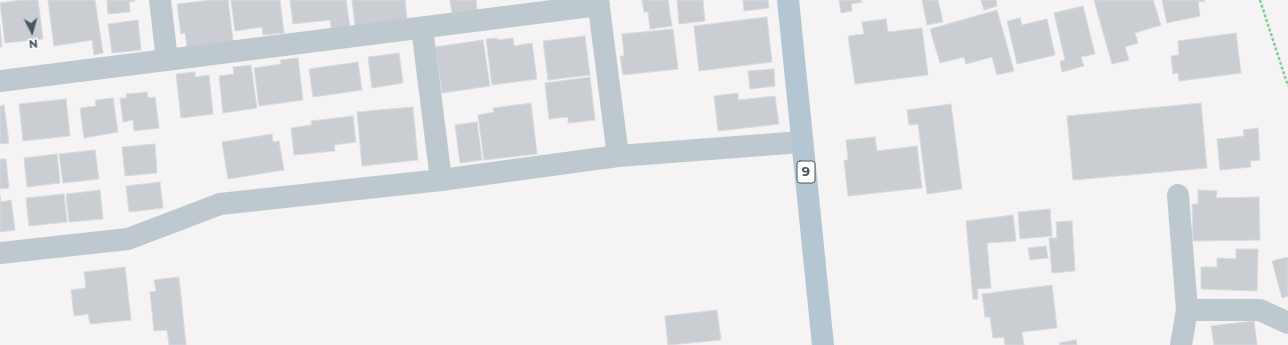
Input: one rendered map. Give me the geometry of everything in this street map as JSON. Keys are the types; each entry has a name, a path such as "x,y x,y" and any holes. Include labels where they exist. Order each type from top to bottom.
{"main road":[{"name":"9","path":"788,0 823,345"}],"street":[{"path":"160,0 167,60"},
{"path":"0,81 422,28 598,2 618,156"},
{"path":"422,28 441,180"},
{"path":"0,253 128,239 220,204 441,180 618,156 802,142"},
{"path":"1178,195 1187,310 1181,345"},
{"path":"1187,310 1260,310 1288,323"}],"path":[{"path":"1260,0 1288,86"}],"building":[{"path":"21,0 38,0 43,39 5,43 0,3"},
{"path":"48,0 95,0 103,53 94,55 92,40 54,46"},
{"path":"107,0 135,1 129,2 130,12 108,14"},
{"path":"212,0 228,0 233,41 187,47 185,33 181,34 177,4"},
{"path":"231,0 280,0 284,33 263,35 262,27 235,31"},
{"path":"290,0 346,0 350,28 331,28 330,20 293,24"},
{"path":"352,0 405,0 407,20 355,26"},
{"path":"450,0 476,0 477,10 452,13"},
{"path":"642,0 668,0 672,26 650,29 648,12 644,12"},
{"path":"677,0 703,0 705,21 679,24"},
{"path":"743,0 768,0 769,8 744,11"},
{"path":"839,0 861,0 862,2 851,4 852,11 841,13"},
{"path":"922,0 938,0 943,22 927,25"},
{"path":"981,0 996,0 997,6 984,10"},
{"path":"1094,0 1153,0 1161,25 1135,33 1138,43 1125,47 1129,60 1112,64"},
{"path":"1162,0 1205,1 1198,2 1200,16 1167,23"},
{"path":"1083,6 1095,54 1081,57 1084,66 1062,72 1060,61 1065,60 1054,13"},
{"path":"997,10 1014,71 997,75 992,57 966,64 964,57 940,63 930,29"},
{"path":"767,17 772,62 699,71 694,26"},
{"path":"1020,18 1022,25 1047,19 1055,55 1017,64 1007,21"},
{"path":"886,19 888,32 922,28 928,75 855,84 848,36 864,34 862,22"},
{"path":"138,20 141,50 112,53 108,24"},
{"path":"0,26 2,47 0,47"},
{"path":"673,29 678,69 623,75 620,56 624,56 622,34"},
{"path":"1236,33 1241,73 1179,81 1178,73 1173,74 1171,56 1179,55 1178,41"},
{"path":"585,36 590,75 548,80 543,41"},
{"path":"497,38 498,40 513,38 514,46 532,43 537,79 492,85 486,39"},
{"path":"483,40 490,86 442,93 435,47"},
{"path":"399,53 403,83 372,88 368,57"},
{"path":"298,58 303,100 259,106 254,68 281,64 280,60"},
{"path":"358,62 362,90 313,97 309,69"},
{"path":"251,65 257,108 223,113 219,76 234,74 233,67"},
{"path":"774,69 775,86 750,89 748,71"},
{"path":"195,72 195,77 209,75 213,114 181,118 176,74"},
{"path":"590,77 595,120 568,123 568,117 549,119 545,83"},
{"path":"147,92 148,98 155,97 159,128 134,131 133,120 123,122 120,98 127,98 126,94"},
{"path":"738,93 738,100 775,96 779,124 718,131 714,96"},
{"path":"113,98 118,132 84,138 80,108 96,106 95,100"},
{"path":"66,99 70,136 23,141 19,104"},
{"path":"531,103 537,154 484,160 478,115 494,112 493,108"},
{"path":"1201,103 1207,168 1073,180 1067,116"},
{"path":"951,104 962,189 927,194 918,124 909,125 907,110"},
{"path":"4,105 9,143 0,144 0,106"},
{"path":"413,107 418,160 362,166 357,112"},
{"path":"353,116 356,142 334,145 335,151 294,155 291,128 312,125 311,121"},
{"path":"477,122 482,160 460,163 455,125"},
{"path":"1258,128 1260,160 1250,161 1251,167 1220,170 1217,139 1244,136 1243,130"},
{"path":"272,134 273,142 279,141 284,170 228,179 222,142"},
{"path":"875,137 877,151 917,146 922,188 848,196 844,160 848,160 846,140"},
{"path":"155,144 157,173 125,176 122,147"},
{"path":"95,150 99,179 63,183 59,154"},
{"path":"57,154 60,183 27,187 24,158"},
{"path":"0,159 6,159 9,188 0,189"},
{"path":"160,182 163,208 129,212 126,186"},
{"path":"100,190 103,219 69,222 66,194"},
{"path":"1198,190 1217,191 1216,198 1259,197 1260,240 1193,241 1192,204 1198,204"},
{"path":"64,194 67,222 29,226 26,198"},
{"path":"0,196 1,202 11,200 15,230 0,232"},
{"path":"1050,209 1052,236 1020,239 1018,212"},
{"path":"1013,215 1016,241 987,243 991,288 977,289 978,299 973,299 966,221"},
{"path":"1072,221 1075,271 1052,273 1049,238 1057,238 1056,222"},
{"path":"1046,246 1048,258 1030,260 1028,248"},
{"path":"1236,249 1258,249 1257,291 1201,289 1201,267 1217,267 1217,258 1236,259"},
{"path":"1288,257 1288,296 1282,298 1272,261"},
{"path":"125,267 131,320 90,324 88,314 74,316 71,290 86,288 84,272"},
{"path":"179,277 186,345 169,345 167,330 154,331 150,292 156,291 154,280"},
{"path":"1052,285 1057,328 1022,332 1024,345 1005,345 1004,337 993,338 990,317 985,317 982,294"},
{"path":"717,310 721,340 668,345 665,316"},
{"path":"1254,321 1257,345 1214,345 1211,326"},
{"path":"1076,340 1077,345 1060,345 1059,343"}]}
